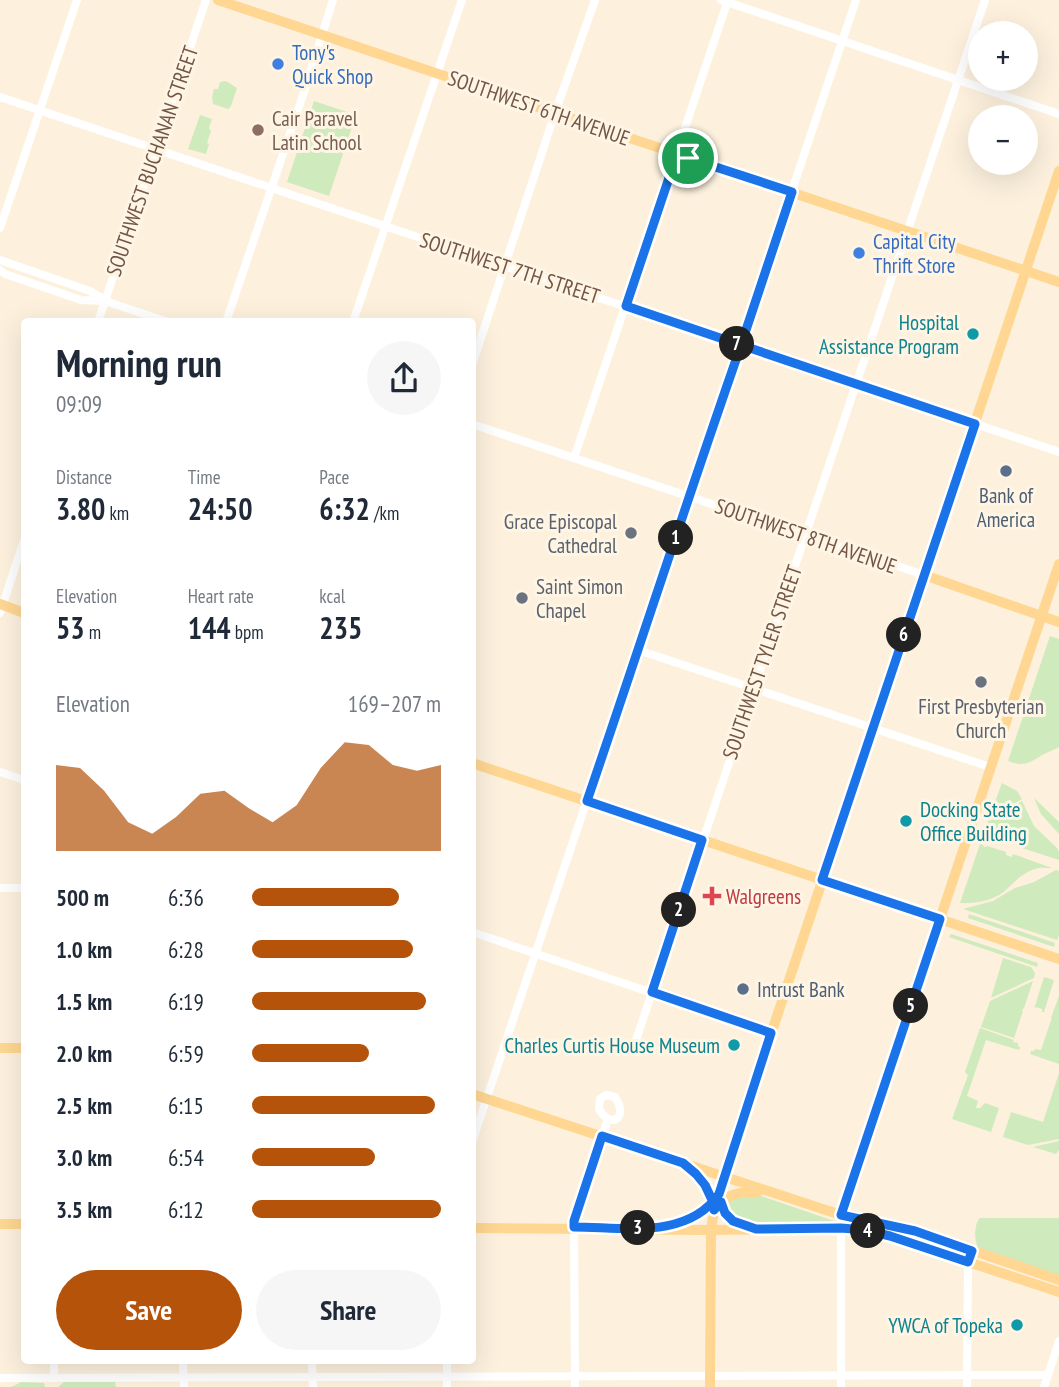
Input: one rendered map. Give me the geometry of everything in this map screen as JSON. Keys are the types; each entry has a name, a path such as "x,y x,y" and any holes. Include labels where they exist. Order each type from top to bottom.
{"main road":[{"name":"SOUTHWEST 6TH AVENUE","path":"218,0 1059,282"},
{"path":"710,1381 711,1230 724,1176 1059,171"},
{"path":"940,919 1059,564"},
{"name":"SOUTHWEST 8TH AVENUE","path":"924,575 1059,622"},
{"path":"1,608 21,612"},
{"path":"476,764 1059,959"},
{"path":"0,1048 21,1048"},
{"path":"476,1095 841,1215"},
{"path":"683,1163 701,1180 733,1221 756,1229"},
{"path":"658,1228 696,1216 734,1193 751,1192 915,1231 1059,1292"},
{"path":"0,1224 21,1224"},
{"path":"476,1228 841,1228 879,1233 1059,1280"}],"street":[{"path":"0,228 77,0"},
{"name":"SOUTHWEST BUCHANAN STREET","path":"99,318 206,0"},
{"path":"227,318 334,0"},
{"path":"354,318 462,0"},
{"path":"476,353 595,0"},
{"path":"476,1130 856,0"},
{"name":"SOUTHWEST TYLER STREET","path":"634,1046 985,0"},
{"path":"574,458 677,154 725,1 1059,114"},
{"name":"SOUTHWEST 7TH STREET","path":"0,97 1059,452"},
{"path":"0,260 90,290 105,301"},
{"path":"0,270 81,300 105,301 156,318"},
{"name":"SOUTHWEST 8TH AVENUE","path":"476,425 924,575"},
{"path":"1,608 21,549"},
{"path":"638,650 990,767"},
{"path":"0,772 21,779"},
{"path":"0,888 21,888"},
{"path":"841,1387 841,1215 940,919"},
{"path":"476,933 771,1033"},
{"path":"575,1387 574,1221 608,1119"},
{"path":"967,1387 970,1256"},
{"path":"1044,1387 1059,1341"},
{"path":"54,1364 54,1378"},
{"path":"183,1364 184,1382"},
{"path":"312,1364 313,1382"},
{"path":"447,1364 447,1387"},
{"path":"0,1378 118,1382 313,1382 575,1376 710,1381 841,1376 1047,1375"}],"green space":[{"path":"226,81 237,88 228,109 213,104 212,97 220,82"},
{"path":"314,101 356,115 329,196 287,182"},
{"path":"200,115 212,119 206,154 188,149"},
{"path":"1050,636 1059,639 1059,747 1028,763 1014,763 1008,761"},
{"path":"1002,783 1017,791 1022,799 989,818"},
{"path":"1034,798 1059,822 1059,834 1041,814"},
{"path":"1022,801 1034,826 1057,848 1059,860 1016,846 1016,843 1010,841 1009,843 983,835 988,821 1001,817"},
{"path":"980,844 1006,852 1006,855 1012,857 1013,854 1052,868 1027,872 992,898 960,903"},
{"path":"1056,870 1059,871 1057,940 963,909 993,901"},
{"path":"969,914 1055,943 1054,947 968,918"},
{"path":"951,934 1038,963 1037,967 949,937"},
{"path":"1003,958 1031,967 1035,973 1034,978 991,998"},
{"path":"1044,977 1054,980 1042,1012 1042,1009 1034,1009"},
{"path":"1033,981 1014,1038 981,1027 990,1001"},
{"path":"1059,996 1059,1064 1030,1054 1035,1049 1041,1050"},
{"path":"980,1028 1014,1040 1020,1047 1019,1050 986,1040 967,1096 978,1101 976,1108 985,1103 999,1108 991,1132 952,1119 968,1075 965,1072"},
{"path":"1059,1073 1059,1139 1028,1145 1003,1137 1011,1112 1043,1122"},
{"path":"1059,1141 1056,1154 1033,1147"},
{"path":"758,1195 837,1222 746,1224 735,1219 725,1202"},
{"path":"980,1218 1059,1218 1059,1276 978,1248 975,1232"},
{"path":"21,1382 44,1383 45,1387 11,1387"},
{"path":"64,1382 115,1382 116,1387 58,1387"}],"place":[{"name":"Tony's Quick Shop","path":"278,64"},
{"name":"Cair Paravel Latin School","path":"258,130"},
{"name":"Capital City Thrift Store","path":"859,253"},
{"name":"Hospital Assistance Program","path":"973,334"},
{"name":"Bank of America","path":"1006,471"},
{"name":"Grace Episcopal Cathedral","path":"631,533"},
{"name":"Saint Simon Chapel","path":"522,598"},
{"name":"First Presbyterian Church","path":"981,682"},
{"name":"Docking State Office Building","path":"906,821"},
{"name":"Walgreens","path":"712,896"},
{"name":"Intrust Bank","path":"743,989"},
{"name":"Charles Curtis House Museum","path":"734,1045"},
{"name":"YWCA of Topeka","path":"1017,1325"}],"route":[{"path":"688,158 677,154 626,306 741,345 752,349 975,424 822,880 940,919 841,1215 915,1231 972,1251 968,1262 865,1230 756,1229 738,1223 727,1216 721,1202 714,1210 713,1202 711,1196 705,1185 683,1163 602,1136 583,1190 574,1227 658,1228 696,1216 713,1202 719,1194 771,1033 652,992 702,840 587,801 738,354 741,345 772,250 792,192 688,158"}]}
